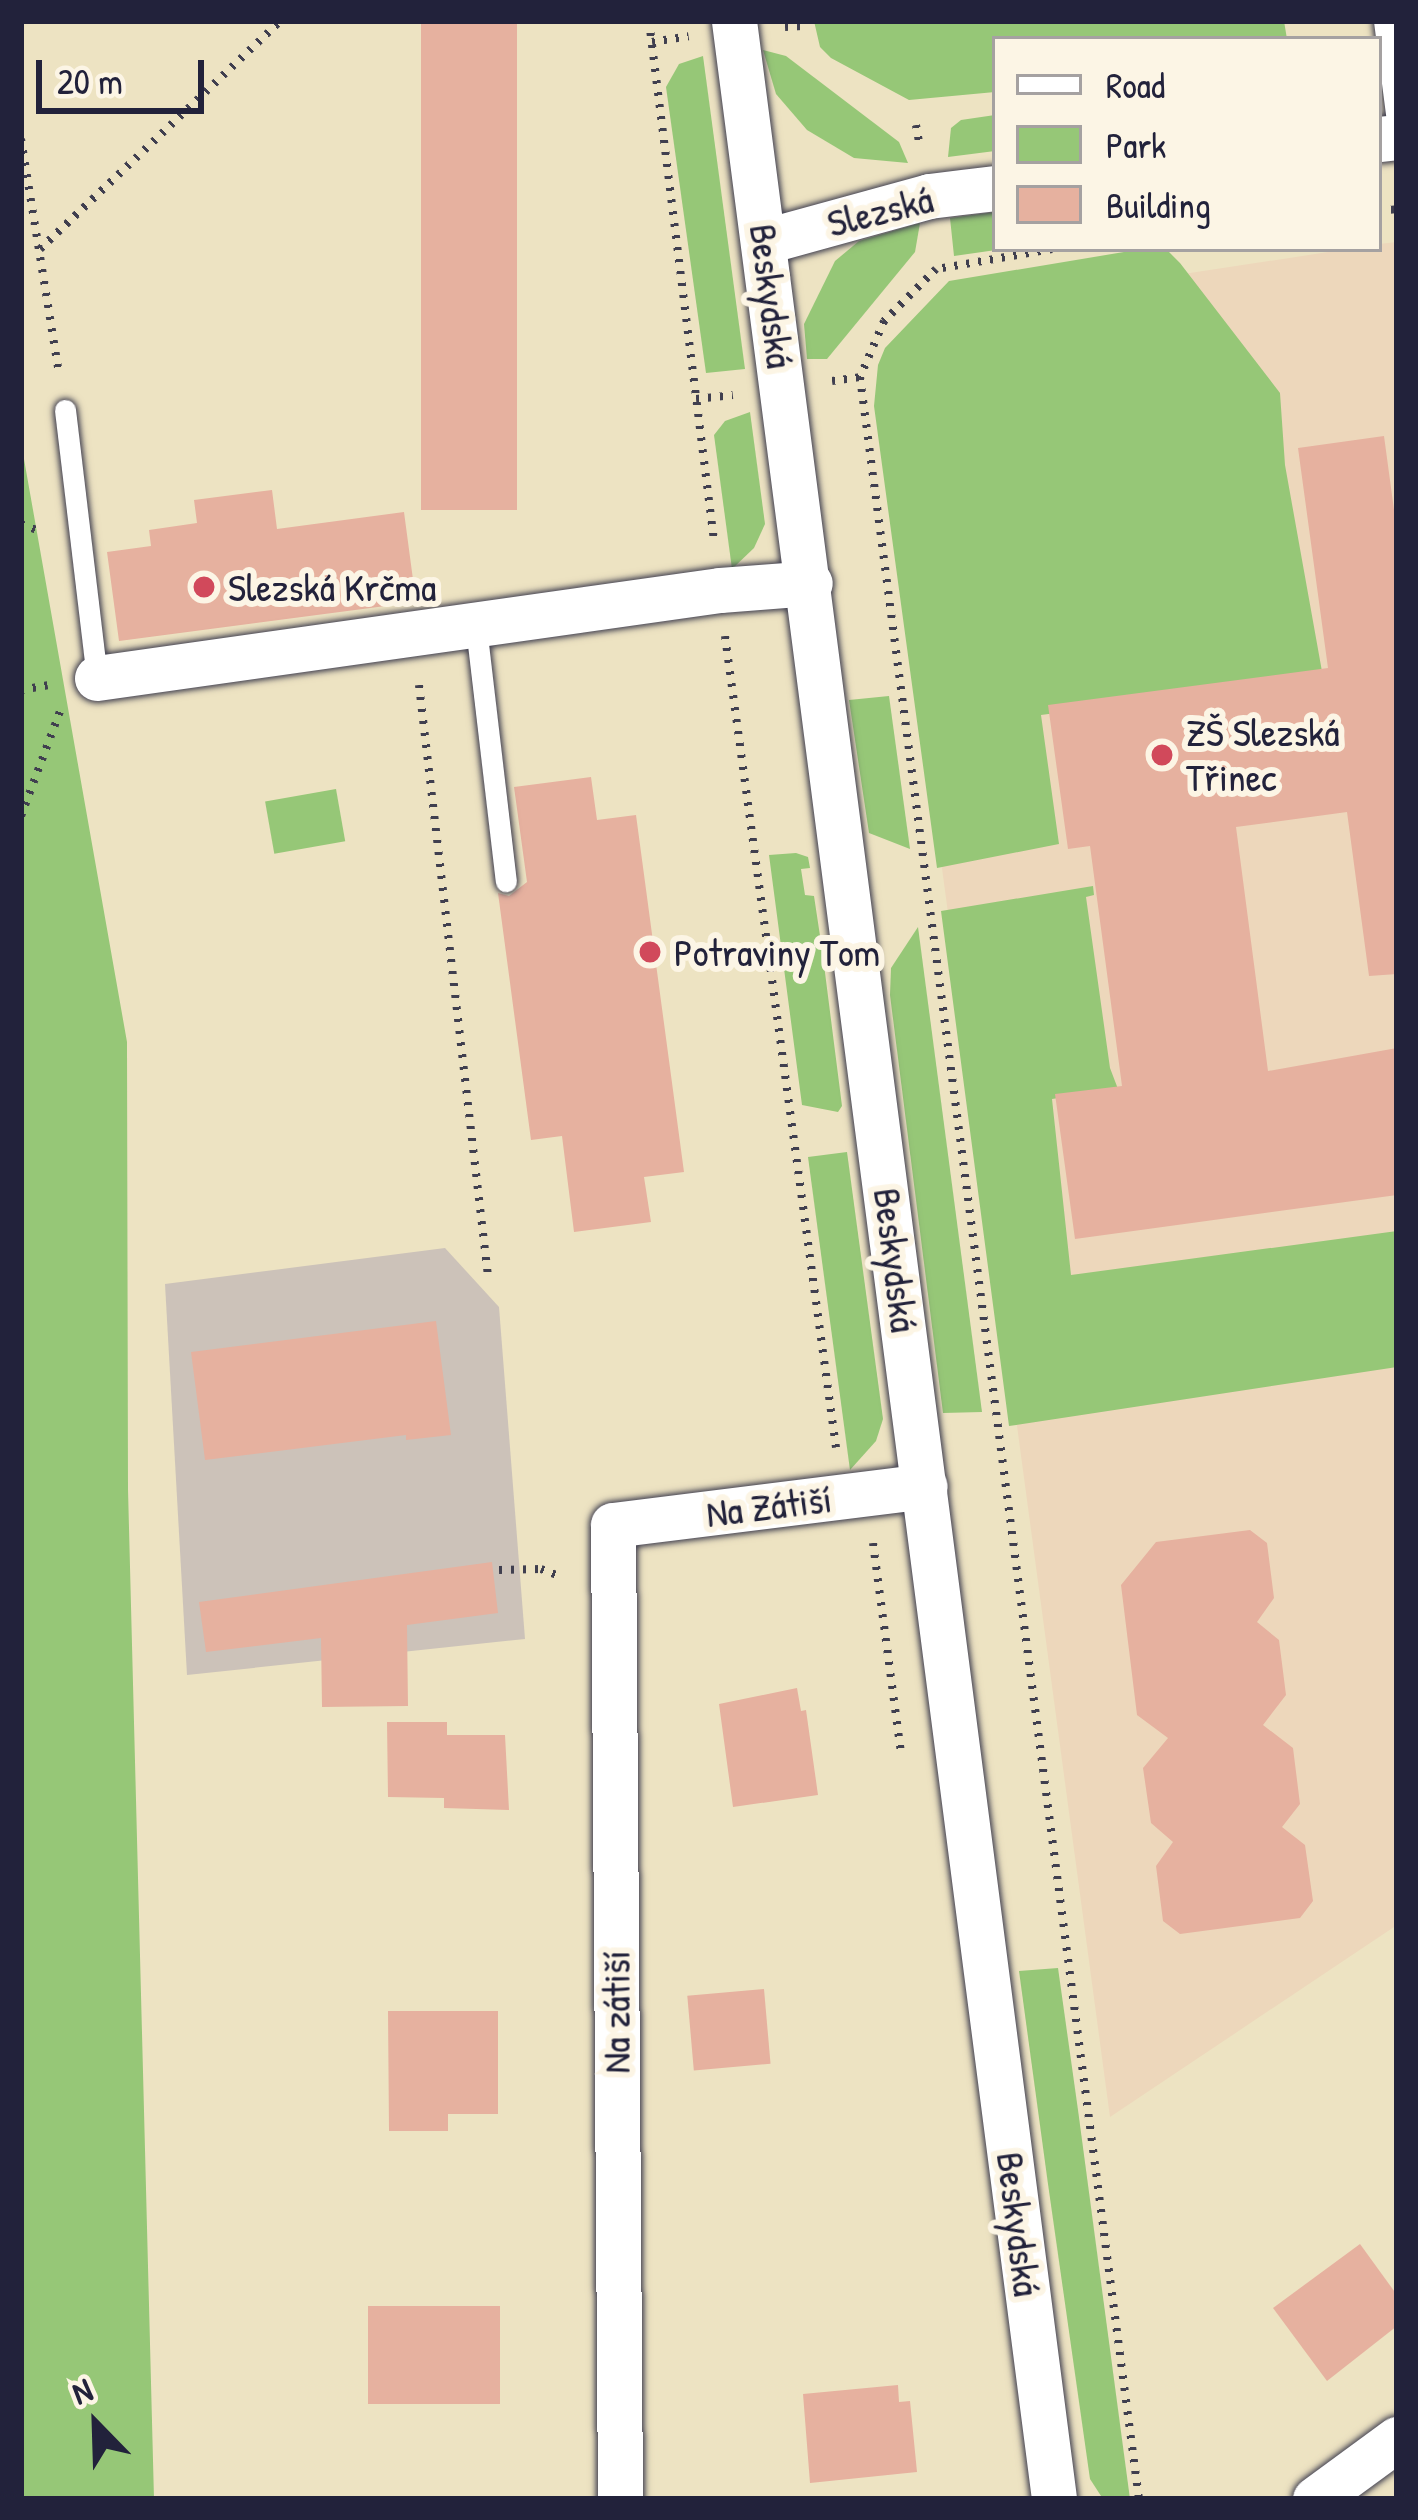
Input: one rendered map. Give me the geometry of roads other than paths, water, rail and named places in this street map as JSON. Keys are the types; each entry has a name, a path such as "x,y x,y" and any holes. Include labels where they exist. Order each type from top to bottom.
{"street":[{"name":"Beskydská","path":"715,28 766,241 1054,2499"},
{"name":"Slezská","path":"766,241 929,196 992,188"},
{"path":"80,690 720,590 810,583"},
{"name":"Na Zátiší","path":"613,1525 925,1486"},
{"name":"Na zátiší","path":"613,1525 620,2499"},
{"path":"1315,2499 1397,2438"}],"lane":[{"path":"1384,21 1397,121"},
{"path":"64,410 80,690"},
{"path":"476,627 506,880"}],"place":[{"name":"Slezská Krčma","path":"204,587"},
{"name":"ZŠ Slezská Třinec","path":"1162,755"},
{"name":"Potraviny Tom","path":"650,952"}]}
